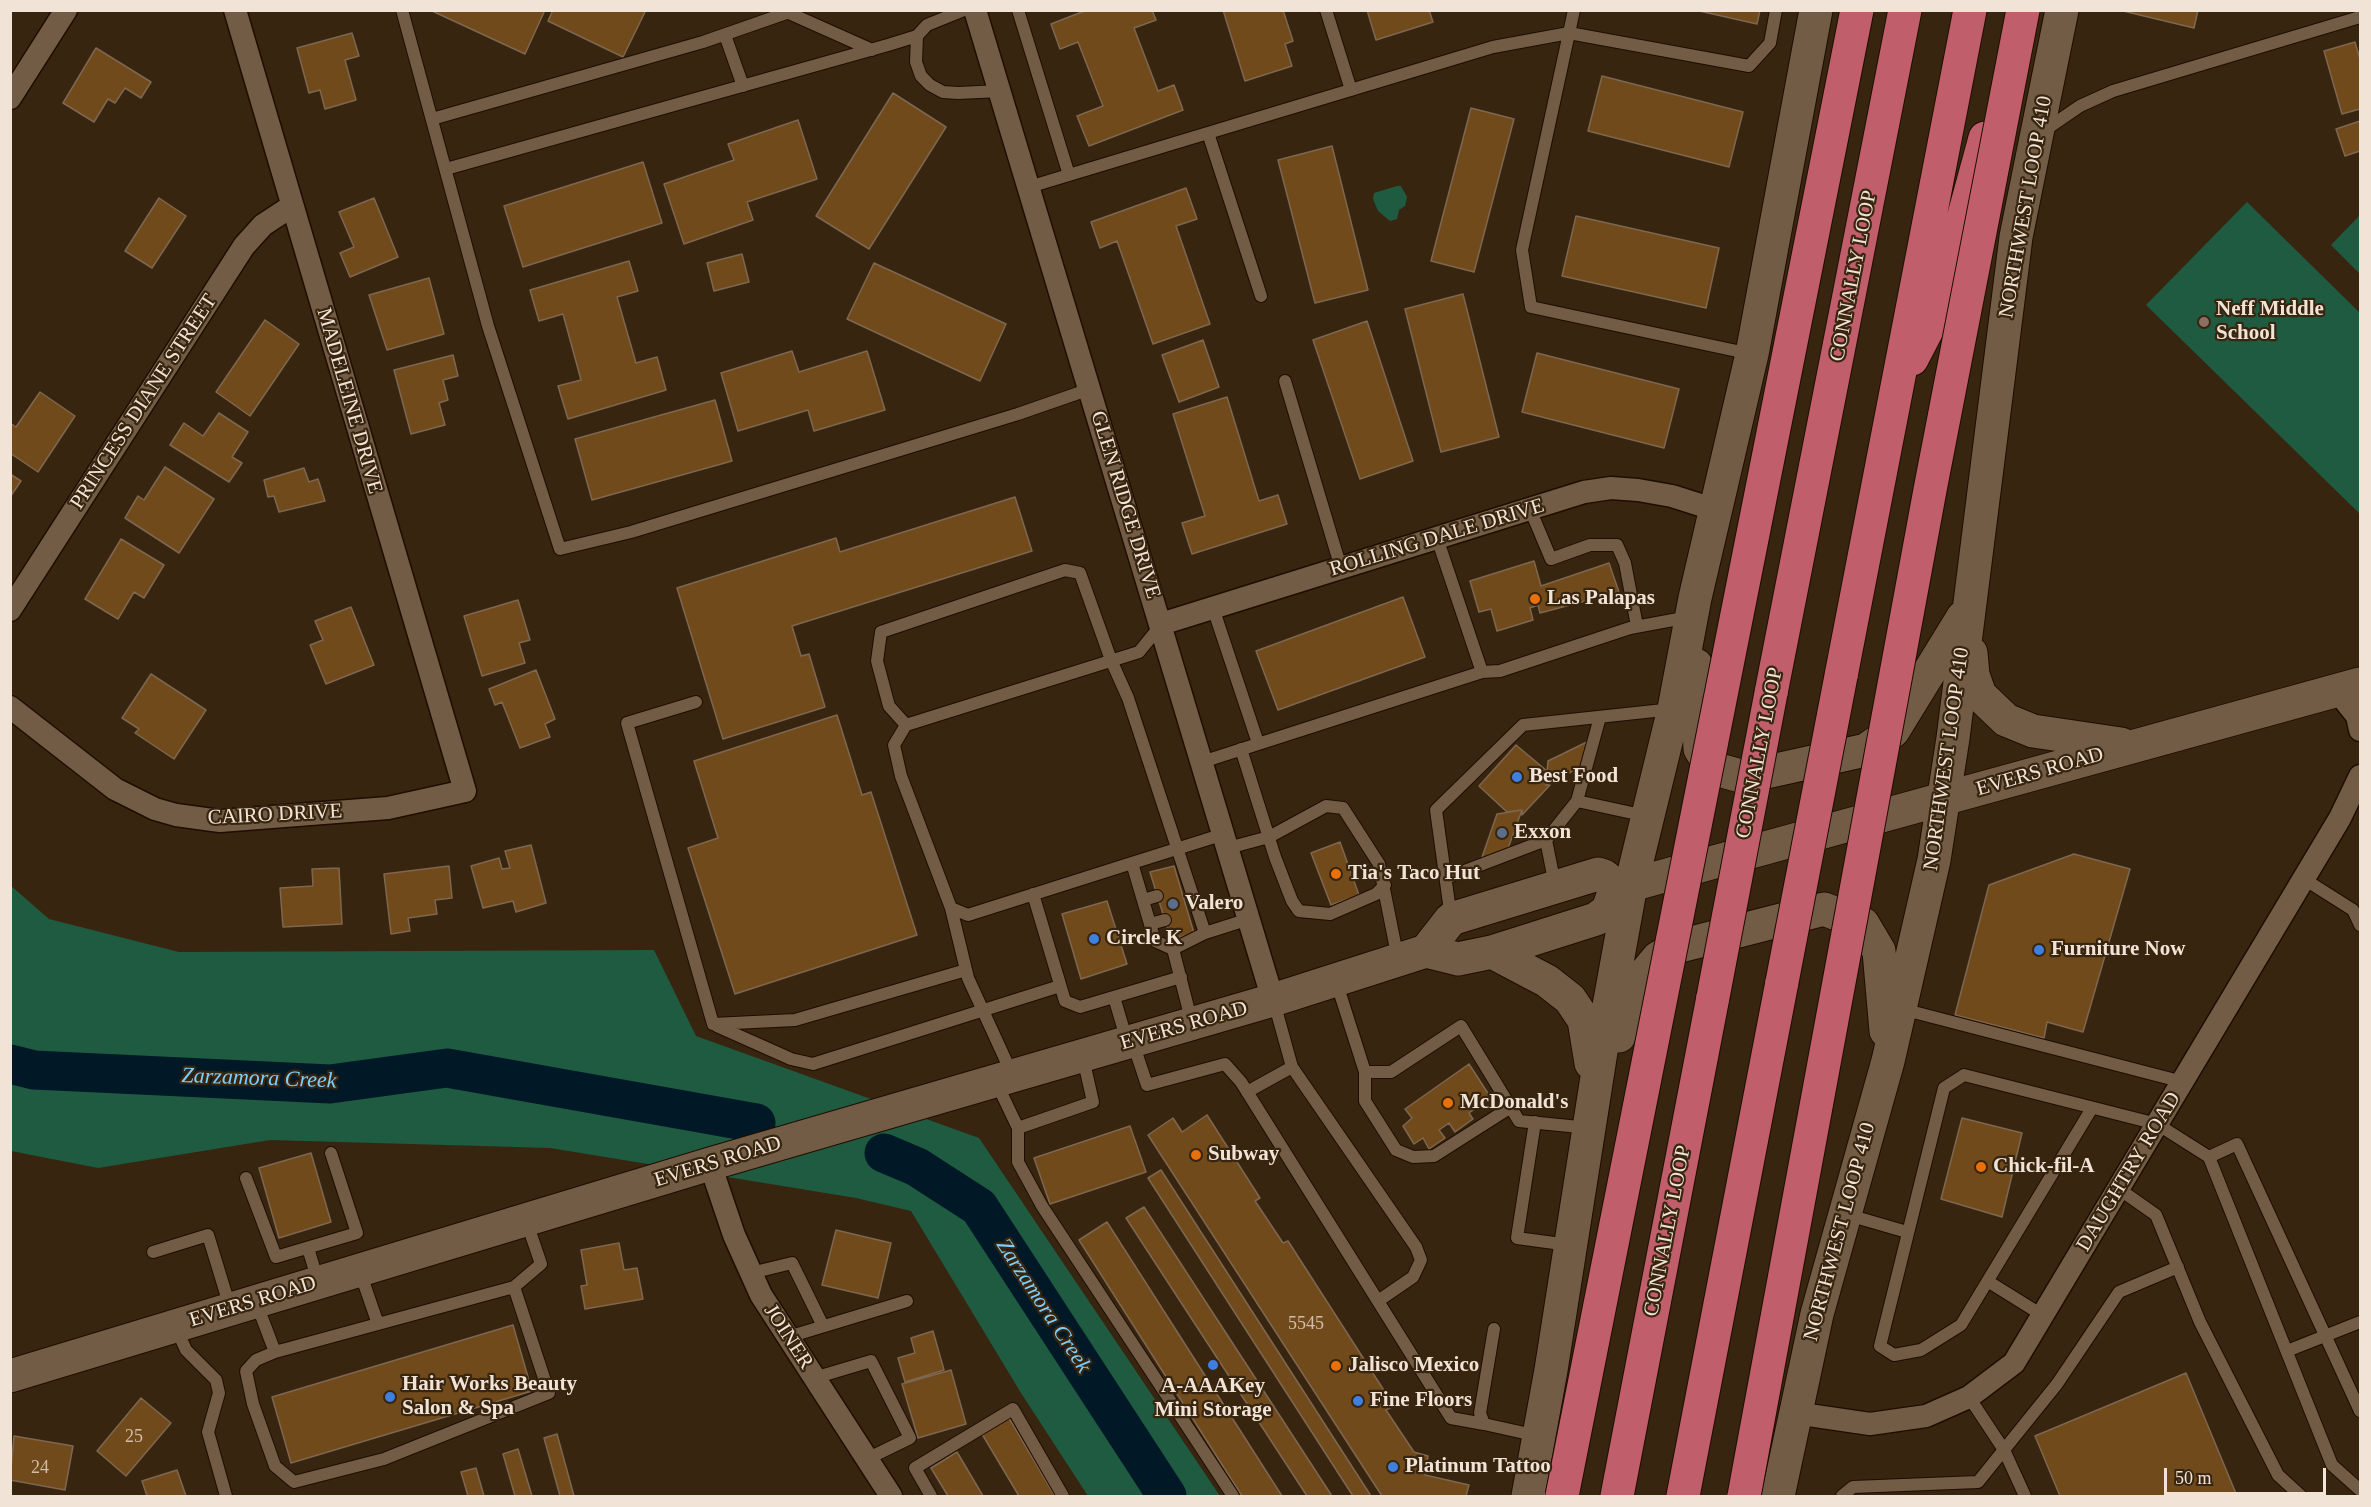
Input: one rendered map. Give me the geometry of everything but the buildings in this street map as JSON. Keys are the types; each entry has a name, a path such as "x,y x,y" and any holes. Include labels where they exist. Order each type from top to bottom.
{"highway":[{"path":"1562,1497 1857,10"},
{"name":"CONNALLY LOOP","path":"1617,1497 1905,10"},
{"path":"1683,1497 1970,10"},
{"path":"1896,390 1939,307 2021,10"},
{"path":"1743,1497 2021,10"}],"main road":[{"path":"1528,1497 1572,1245 1623,886 1648,817 1674,709 1693,607 1752,354 1816,10"},
{"name":"NORTHWEST LOOP 410","path":"1778,1497 1817,1314 1901,1009 1944,800 2016,237 2062,10"},
{"path":"1693,607 1700,749 1712,768 1744,777 1866,750 1893,731 1968,609"},
{"path":"1968,609 1973,675 1980,695 2006,720 2032,731 2131,746"},
{"name":"EVERS ROAD","path":"1623,886 1944,800 2349,687"},
{"path":"1412,955 1451,919 1598,874 1623,886"},
{"path":"1412,955 1458,959 1492,952 1596,919 1608,910 1623,886"},
{"path":"1590,1118 1639,981 1658,958 1676,946 1824,909 1863,924 1879,951 1888,1061"},
{"path":"1492,952 1546,981 1570,999 1584,1020 1591,1051 1590,1118"},
{"name":"EVERS ROAD","path":"12,1372 710,1164 1273,1000 1412,955"}],"street":[{"path":"10,98 66,10"},
{"name":"MADELEINE DRIVE","path":"235,10 465,792"},
{"name":"GLEN RIDGE DRIVE","path":"975,10 1273,1000"},
{"name":"PRINCESS DIANE STREET","path":"10,610 244,246 263,225 292,206"},
{"name":"ROLLING DALE DRIVE","path":"1161,624 1584,492 1611,488 1672,496 1716,510"},
{"path":"2349,687 2361,730"},
{"name":"CAIRO DRIVE","path":"10,707 115,789 155,809 176,815 220,821 388,808 465,792"},
{"name":"DAUGHTRY ROAD","path":"1795,1413 1870,1424 1926,1416 1969,1396 2014,1363 2304,879 2361,776"},
{"name":"JOINER","path":"710,1164 734,1235 761,1295 891,1497"}],"lane":[{"path":"402,10 488,326 560,549 631,532 1018,414 1090,389"},
{"path":"446,169 872,50 917,36 927,25 964,10"},
{"path":"1326,10 1351,90"},
{"path":"1574,10 1522,250 1531,307 1752,354"},
{"path":"1029,187 1493,47 1569,33 1749,66 1770,43 1776,10"},
{"path":"432,119 725,35 792,12 872,50"},
{"path":"1019,12 1070,175"},
{"path":"2038,134 2080,106 2113,92 2361,17"},
{"path":"725,35 743,86"},
{"path":"917,36 914,51 916,62 921,76 930,85 943,92 1000,91"},
{"path":"1208,133 1261,296"},
{"path":"1285,381 1341,568"},
{"path":"1530,509 1551,559 1590,545 1617,546 1625,563 1637,626"},
{"path":"1437,538 1482,672"},
{"path":"906,725 889,706 877,661 881,632 1065,570 1080,573 1111,660 1128,698 1178,848 1192,911 1204,933"},
{"path":"1202,762 1482,672 1500,671 1693,607"},
{"path":"1213,608 1258,743"},
{"path":"1161,624 1138,652 906,725 894,745 901,776 951,908 966,970 983,1011 1004,1078 1018,1128 1018,1162 1042,1206 1233,1497"},
{"path":"696,702 627,723 713,1024 791,1059 813,1064 1060,986"},
{"path":"1451,919 1436,810 1523,725 1674,709"},
{"path":"1446,878 1546,840 1577,801 1600,717"},
{"path":"1241,749 1269,837 1292,901 1299,911 1330,914 1376,894 1385,885"},
{"path":"1577,801 1648,817"},
{"path":"951,908 968,915 1178,848 1269,837 1326,806 1343,808 1379,864 1412,955"},
{"path":"1546,840 1556,886"},
{"path":"1132,863 1155,941 1173,949"},
{"path":"2304,879 2354,910 2361,925"},
{"path":"1034,894 1065,1002 1080,1007 1181,977"},
{"path":"1143,900 1157,896"},
{"path":"1150,924 1165,920"},
{"path":"1173,949 1204,933 1249,920"},
{"path":"1173,949 1192,1023"},
{"path":"713,1024 795,1020 966,970"},
{"path":"1336,980 1365,1072 1365,1101 1396,1150 1413,1157 1434,1156 1510,1107"},
{"path":"1114,997 1147,1085 1226,1064 1247,1092 1451,1418 1539,1437"},
{"path":"1273,1000 1292,1067 1416,1247 1421,1260 1413,1276 1378,1301"},
{"path":"1901,1009 2182,1082"},
{"path":"1365,1072 1391,1072 1461,1026 1519,1120 1535,1122 1590,1118"},
{"path":"1018,1128 1093,1102 1083,1055"},
{"path":"1247,1092 1292,1067"},
{"path":"2092,1108 1961,1325 1921,1350 1894,1355 1880,1346 1944,1088 1964,1075 2157,1124 2209,1157 2332,1466 2361,1490"},
{"path":"1535,1122 1517,1238 1572,1245"},
{"path":"2209,1157 2237,1144 2361,1411"},
{"path":"246,1178 276,1257 308,1248 357,1233 331,1153"},
{"path":"2119,1189 2156,1215 2200,1322 2278,1475 2301,1497"},
{"path":"1844,1214 1907,1232"},
{"path":"514,1287 549,1393 384,1459 294,1482 275,1466 253,1404 246,1371 256,1360 514,1287 541,1264 526,1220"},
{"path":"153,1252 208,1235 243,1304 275,1353"},
{"path":"308,1248 318,1282"},
{"path":"751,1273 792,1263 823,1326"},
{"path":"1842,1497 1853,1487 1978,1482 2057,1384 2119,1292 2178,1267"},
{"path":"359,1270 378,1324"},
{"path":"1989,1282 2042,1315"},
{"path":"788,1337 907,1301"},
{"path":"2287,1351 2361,1322"},
{"path":"175,1325 186,1350 216,1380 219,1393 208,1432 226,1497"},
{"path":"1484,1424 1480,1413 1494,1329"},
{"path":"814,1378 872,1361 910,1438 867,1460"},
{"path":"1969,1396 2004,1450 2025,1497"},
{"path":"931,1497 915,1468 1013,1409 1063,1497"}],"green space":[{"path":"1401,186 1407,197 1405,206 1399,210 1397,219 1390,221 1378,211 1373,199 1374,193"},
{"path":"2247,202 2360,313 2360,514 2146,305"},
{"path":"2360,215 2360,274 2331,245"},
{"path":"10,885 49,919 179,952 654,950 696,1036 979,1138 1220,1496 1088,1496 1021,1393 911,1211 856,1198 550,1148 270,1140 98,1168 11,1151"}],"waterway":[{"name":"Zarzamora Creek","path":"10,1064 34,1070 330,1084 447,1068 756,1123"},
{"name":"Zarzamora Creek","path":"884,1153 917,1167 979,1207 1167,1496"}],"place":[{"name":"Neff Middle School","path":"2204,322"},
{"name":"Las Palapas","path":"1535,599"},
{"name":"Best Food","path":"1517,777"},
{"name":"Exxon","path":"1502,833"},
{"name":"Tia's Taco Hut","path":"1336,874"},
{"name":"Valero","path":"1173,904"},
{"name":"Circle K","path":"1094,939"},
{"name":"Furniture Now","path":"2039,950"},
{"name":"McDonald's","path":"1448,1103"},
{"name":"Subway","path":"1196,1155"},
{"name":"Chick-fil-A","path":"1981,1167"},
{"name":"A-AAAKey Mini Storage","path":"1213,1365"},
{"name":"Jalisco Mexico","path":"1336,1366"},
{"name":"Hair Works Beauty Salon & Spa","path":"390,1397"},
{"name":"Fine Floors","path":"1358,1401"},
{"name":"Platinum Tattoo","path":"1393,1467"}]}
